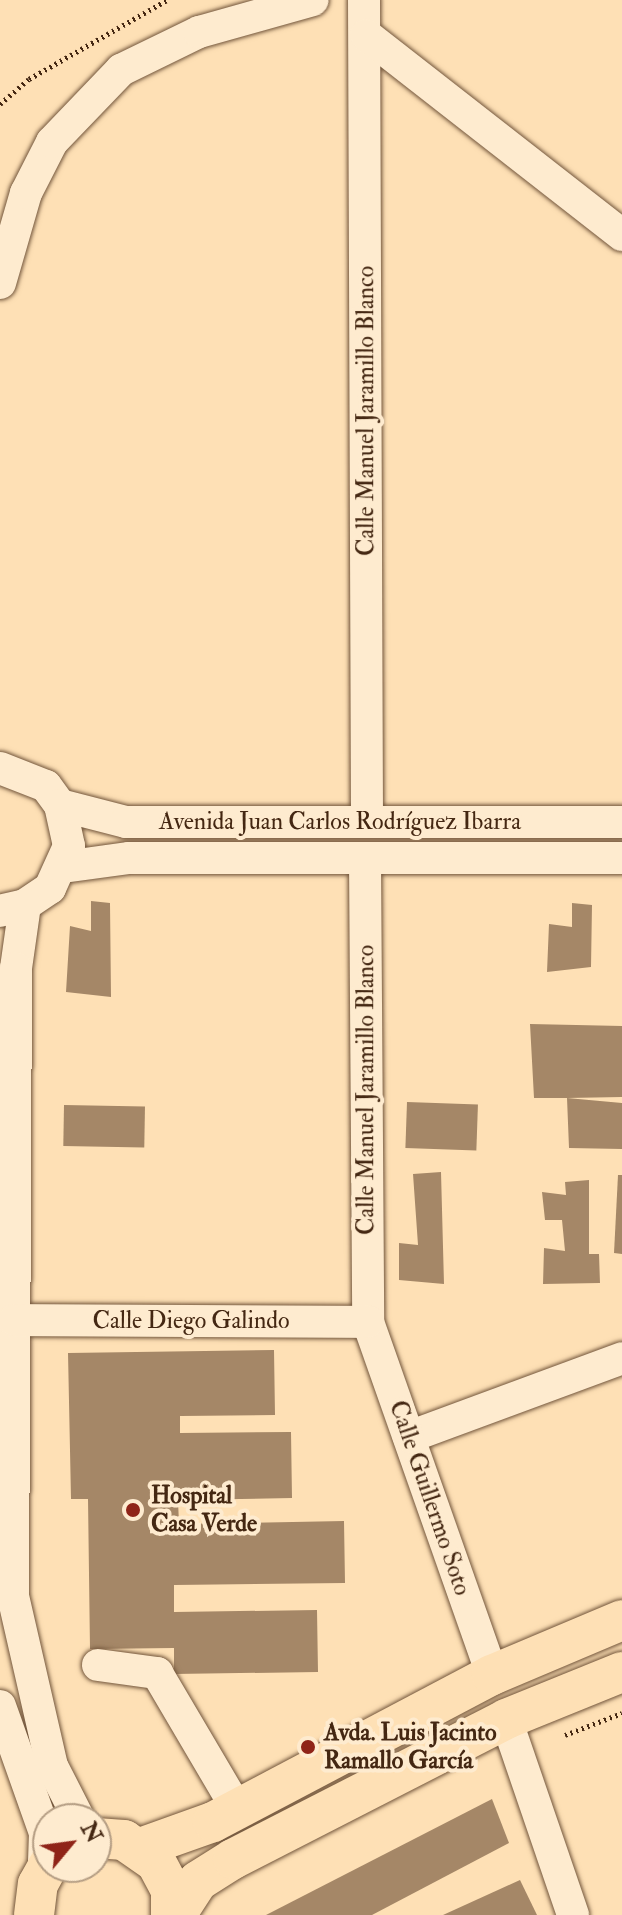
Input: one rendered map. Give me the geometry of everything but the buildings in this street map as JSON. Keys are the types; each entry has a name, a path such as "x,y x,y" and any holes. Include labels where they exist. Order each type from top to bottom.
{"main road":[{"path":"140,1848 237,1809 492,1675 622,1620"},
{"path":"174,1915 198,1881 233,1859 506,1719 622,1672"},
{"path":"112,1842 140,1848 156,1862 171,1890 174,1915"},
{"path":"31,1914 41,1883"}],"street":[{"path":"0,283 26,193 52,142 121,70 199,32 313,0"},
{"name":"Calle Manuel Jaramillo Blanco","path":"364,0 367,822"},
{"path":"366,35 622,235"},
{"path":"0,768 46,786 60,805 69,846 63,867 50,888 13,908 16,968 13,1596 52,1766 71,1803"},
{"name":"Avenida Juan Carlos Rodríguez Ibarra","path":"60,805 126,822 622,822"},
{"name":"Avenida Juan Carlos Rodríguez Ibarra","path":"63,867 129,858 622,858"},
{"name":"Calle Manuel Jaramillo Blanco","path":"365,858 368,1322"},
{"name":"Calle Diego Galindo","path":"14,1320 368,1322"},
{"name":"Calle Guillermo Soto","path":"368,1322 492,1675"},
{"path":"409,1437 622,1358"},
{"path":"98,1665 157,1673 237,1809"},
{"path":"0,1706 34,1803"},
{"path":"506,1719 573,1915"}],"path":[{"path":"0,104 29,79 167,0"}],"place":[{"name":"Hospital Casa Verde","path":"133,1510"},
{"name":"Avda. Luis Jacinto Ramallo García","path":"308,1747"}]}
